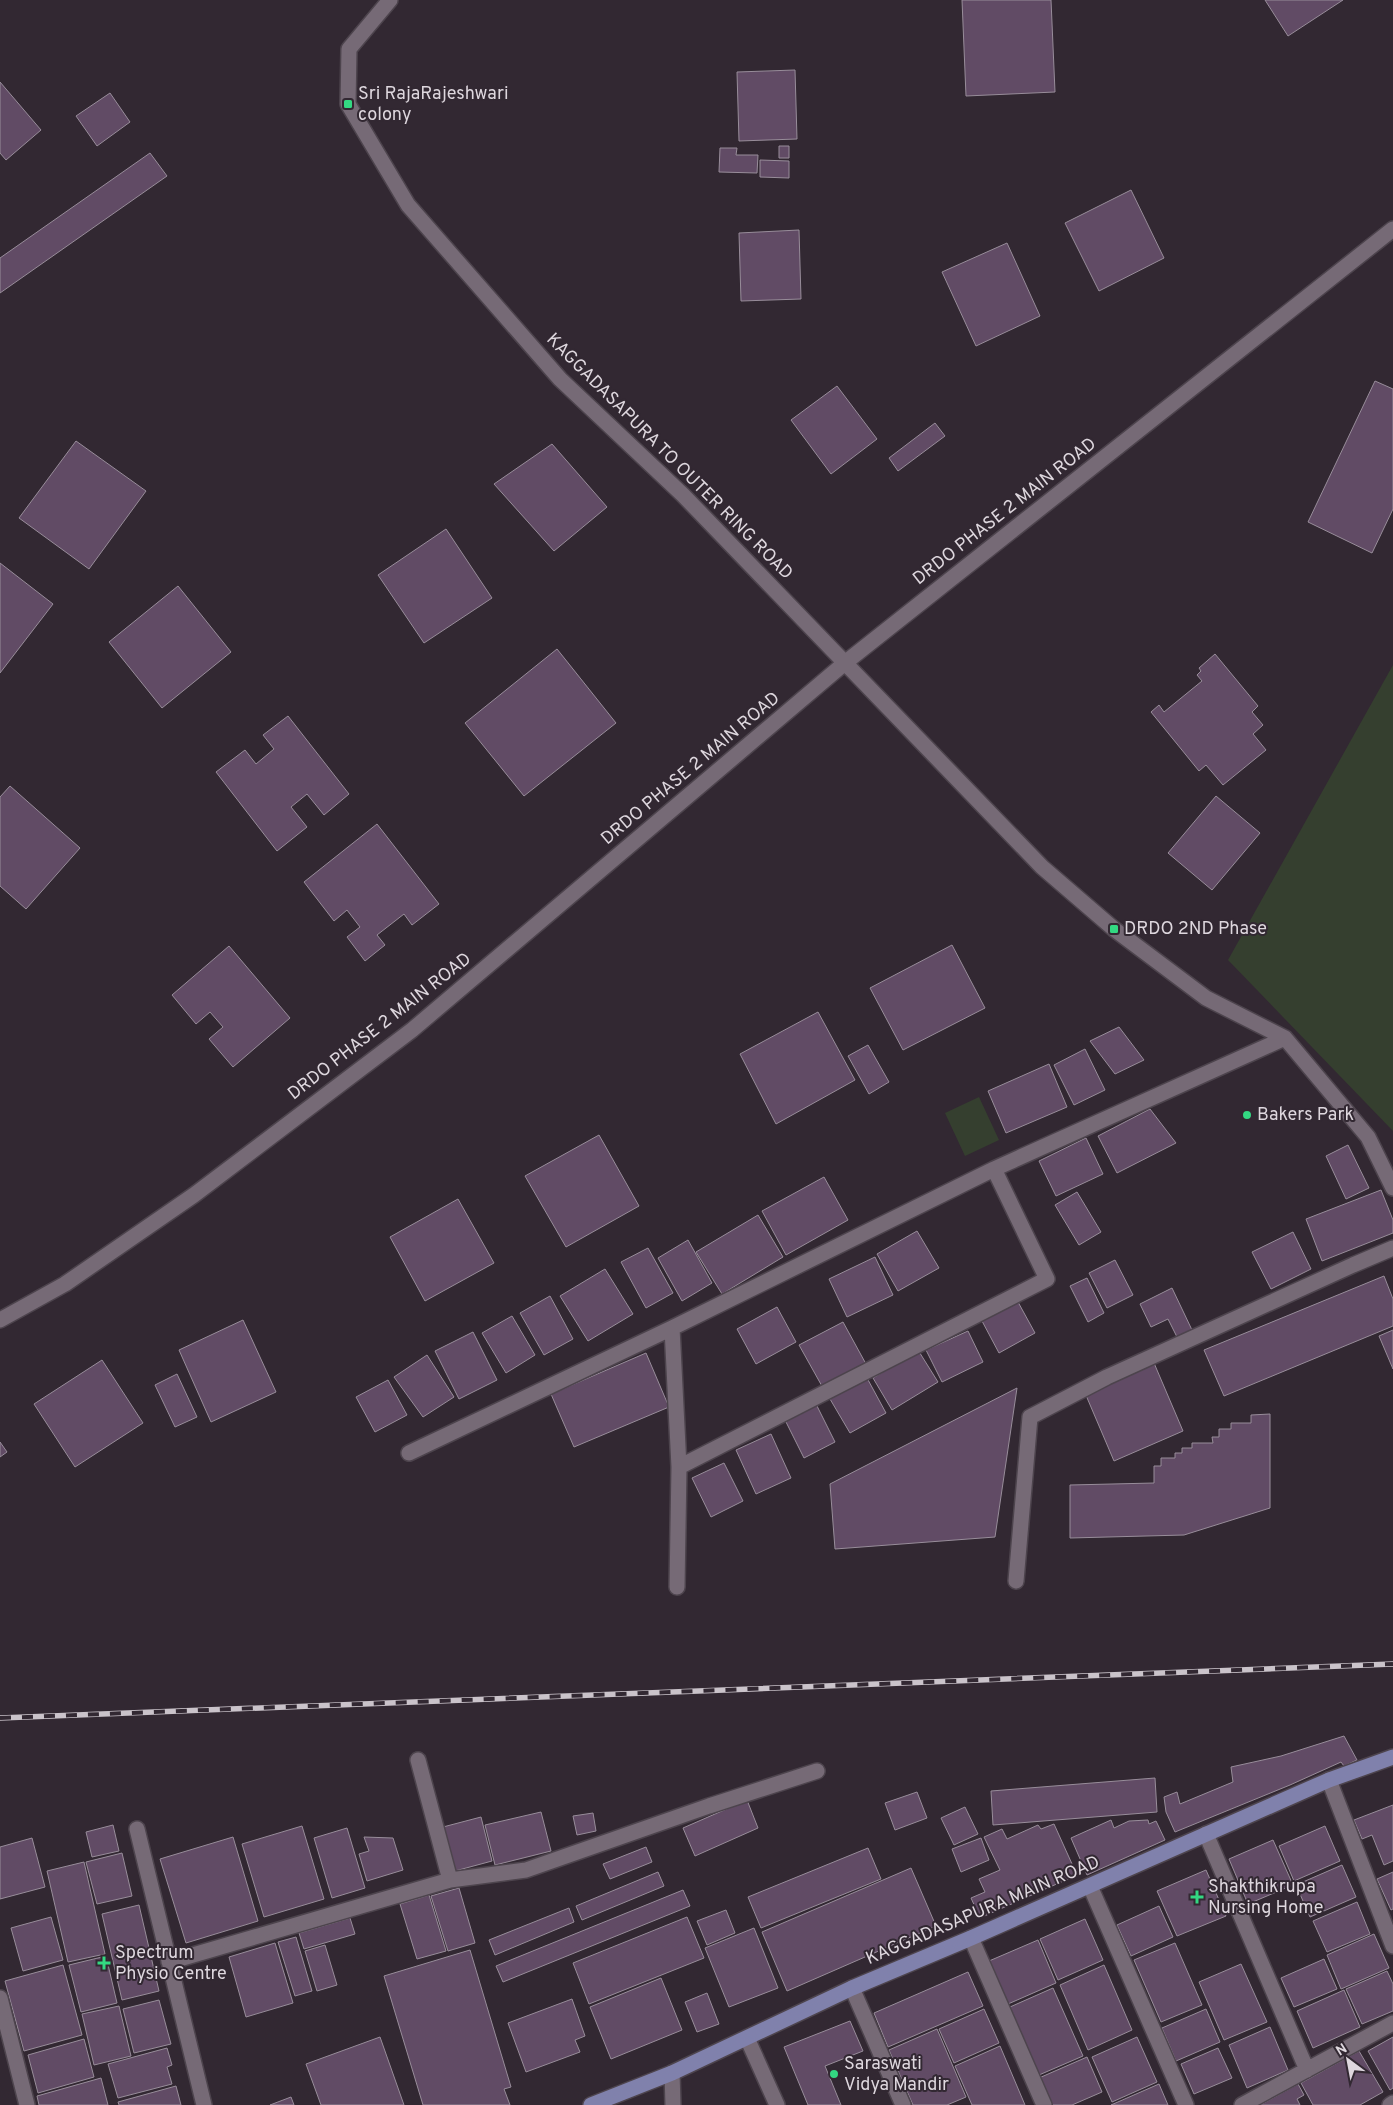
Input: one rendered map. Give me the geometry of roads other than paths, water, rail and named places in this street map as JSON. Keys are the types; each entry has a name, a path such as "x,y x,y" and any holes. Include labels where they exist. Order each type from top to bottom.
{"main road":[{"name":"KAGGADASAPURA MAIN ROAD","path":"590,2105 672,2073 852,1988 971,1938 1329,1780 1393,1757"}],"street":[{"name":"KAGGADASAPURA TO OUTER RING ROAD","path":"390,0 349,49 348,104 408,205 560,379 684,496 1042,867 1114,929 1206,998 1285,1038"},
{"name":"DRDO PHASE 2 MAIN ROAD","path":"0,1320 64,1284 186,1200 412,1030 846,662 1393,229"},
{"path":"410,1453 672,1328 994,1170 1285,1038 1368,1137 1393,1188"},
{"path":"679,1467 1047,1279 994,1170"},
{"path":"1016,1581 1030,1417 1108,1377 1353,1264 1393,1248"},
{"path":"672,1328 679,1467 677,1587"},
{"path":"418,1760 450,1880"},
{"path":"169,1962 450,1880 526,1870 708,1806 816,1771"},
{"path":"1329,1780 1393,1946"},
{"path":"137,1829 204,2105"},
{"path":"1206,1834 1307,2070"},
{"path":"1090,1886 1186,2105"},
{"path":"971,1938 1044,2105"},
{"path":"852,1988 903,2105"},
{"path":"0,1998 28,2105"},
{"path":"1242,2105 1393,2023"},
{"path":"747,2038 777,2105"},
{"path":"672,2073 673,2105"}],"railway":[{"path":"0,1718 1393,1664"}],"place":[{"name":"Sri RajaRajeshwari colony","path":"348,104"},
{"name":"DRDO 2ND Phase","path":"1114,929"},
{"name":"Bakers Park","path":"1247,1115"},
{"name":"Shakthikrupa Nursing Home","path":"1197,1897"},
{"name":"Spectrum Physio Centre","path":"104,1963"},
{"name":"Saraswati Vidya Mandir","path":"834,2074"}]}
